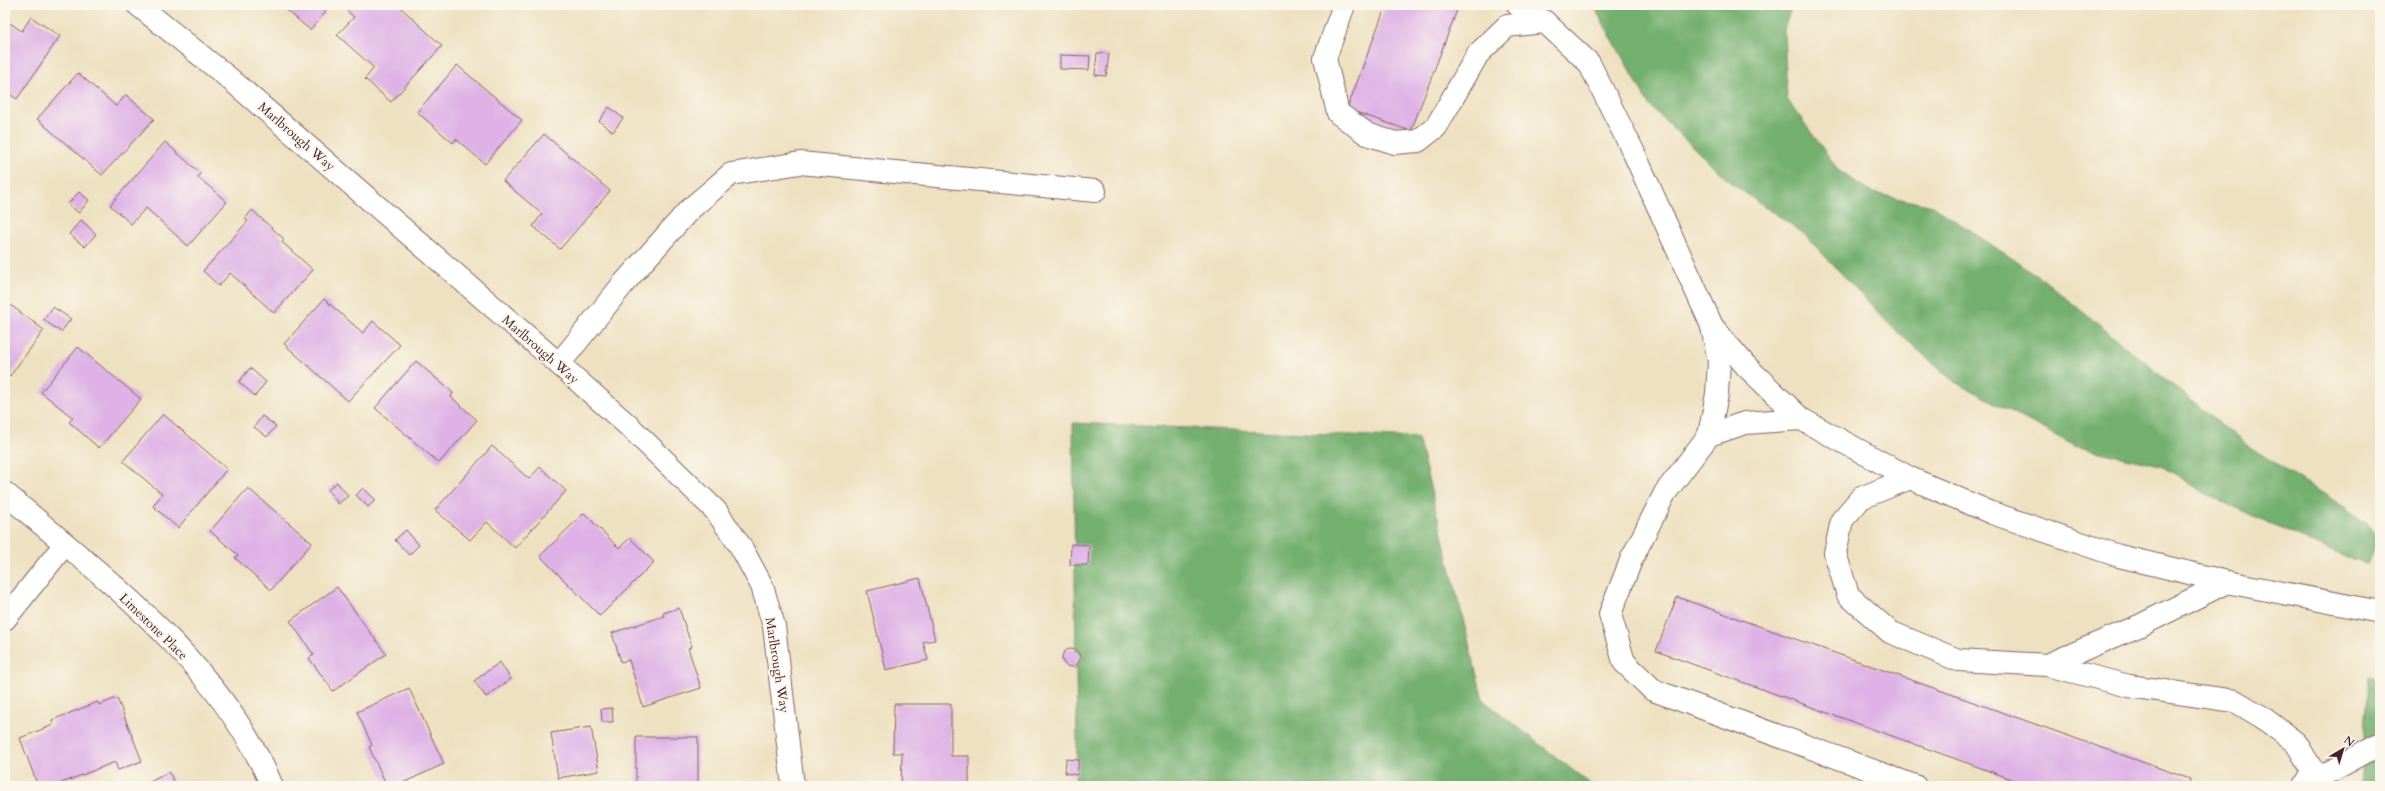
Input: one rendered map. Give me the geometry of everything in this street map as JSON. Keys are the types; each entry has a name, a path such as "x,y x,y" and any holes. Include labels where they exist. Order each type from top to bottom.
{"street":[{"name":"Marlbrough Way","path":"138,5 230,79 559,364 631,428 716,511 741,547 762,586 774,626 793,786"},
{"path":"1344,5 1325,58 1338,113 1367,134 1396,143 1418,141 1436,126 1478,54 1507,26 1545,22"},
{"path":"1518,5 1545,22 1589,63 1633,151 1712,326 1718,361 1717,394 1709,435 1666,493 1632,558 1610,614 1624,662 1653,690 1915,786"},
{"path":"559,364 624,283 689,210 731,174 800,163 1095,191"},
{"path":"1712,326 1746,366 1801,419 1910,478 1992,513 2119,556 2227,582 2380,612"},
{"path":"1709,435 1745,423 1801,419"},
{"path":"1910,478 1861,498 1842,520 1835,553 1848,595 1890,632 1958,660 2046,666 2129,686 2167,693 2207,695 2235,701 2262,717 2296,743 2313,771 2306,786"},
{"name":"Limestone Place","path":"5,493 156,624 208,682 242,728 272,786"},
{"path":"5,619 65,544"},
{"path":"2046,666 2141,625 2227,582"},
{"path":"2306,786 2380,744"}],"green space":[{"path":"1593,5 1792,5 1784,30 1787,99 1839,171 1873,193 1933,206 2040,277 2245,444 2349,510 2380,536 2367,564 2303,539 2208,495 2164,467 2075,446 1952,380 1892,327 1803,233 1731,183 1650,106"},
{"path":"1073,423 1418,438 1483,700 1593,786 1075,786 1077,744"},
{"path":"2369,677 2380,680 2380,786 2361,786"}],"building":[{"path":"284,5 329,5 324,11 326,12 310,30 283,7"},
{"path":"353,5 398,5 442,46 391,102 365,79 374,68 337,35 354,17 347,11"},
{"path":"1386,5 1459,5 1411,131 1347,109"},
{"path":"31,17 60,36 17,99 5,91 5,20 22,31"},
{"path":"1097,53 1109,54 1106,76 1095,75"},
{"path":"1060,55 1090,56 1089,70 1060,69"},
{"path":"457,65 522,120 485,164 456,139 453,143 417,112"},
{"path":"78,73 116,106 126,95 154,119 102,175 37,119"},
{"path":"609,107 623,118 613,132 599,121"},
{"path":"544,134 610,191 560,249 533,226 542,214 503,181"},
{"path":"165,142 200,173 198,177 227,202 188,246 146,208 131,224 110,205"},
{"path":"79,192 89,200 79,213 68,204"},
{"path":"252,210 284,239 282,242 313,270 274,313 230,273 219,286 203,271 248,221 245,219"},
{"path":"81,220 96,234 85,247 69,234"},
{"path":"324,299 363,333 373,321 400,345 348,401 284,344"},
{"path":"5,301 44,330 10,376 5,372"},
{"path":"53,307 71,319 61,332 44,320"},
{"path":"78,347 141,399 99,448 69,422 73,418 41,392"},
{"path":"416,361 453,393 451,397 477,420 439,463 375,408"},
{"path":"250,368 266,382 255,396 239,382"},
{"path":"163,414 227,469 178,528 153,506 162,494 123,461"},
{"path":"262,416 276,426 267,437 254,427"},
{"path":"492,446 529,479 540,467 566,491 515,548 487,522 470,540 435,510"},
{"path":"337,482 348,496 338,504 328,490"},
{"path":"248,488 312,543 271,590 235,558 238,555 210,531"},
{"path":"363,488 376,500 368,507 356,495"},
{"path":"584,513 619,548 630,538 654,562 600,616 540,556"},
{"path":"406,530 419,545 409,555 395,540"},
{"path":"1071,544 1089,545 1088,565 1070,565"},
{"path":"920,578 935,640 923,642 928,660 886,670 867,591"},
{"path":"337,587 386,654 333,691 309,658 314,655 290,621"},
{"path":"1677,597 2190,779 2188,786 2031,786 1656,651"},
{"path":"679,608 692,647 688,648 701,688 643,707 629,660 621,662 612,633 664,616 663,613"},
{"path":"1071,649 1077,652 1080,658 1077,664 1071,667 1065,664 1062,658 1065,652"},
{"path":"500,662 511,679 486,697 474,681"},
{"path":"409,688 444,764 396,786 387,786 369,747 372,745 357,712"},
{"path":"117,698 142,761 118,770 115,762 54,786 38,786 20,738 53,725 52,720 98,702 99,705"},
{"path":"894,704 951,704 951,756 969,756 969,786 901,786 902,753 893,753"},
{"path":"612,708 613,722 602,722 601,709"},
{"path":"591,727 599,771 558,778 551,733"},
{"path":"636,737 698,737 698,786 636,786"},
{"path":"1066,759 1079,760 1077,775 1065,773"},
{"path":"169,772 176,786 142,786"}]}
